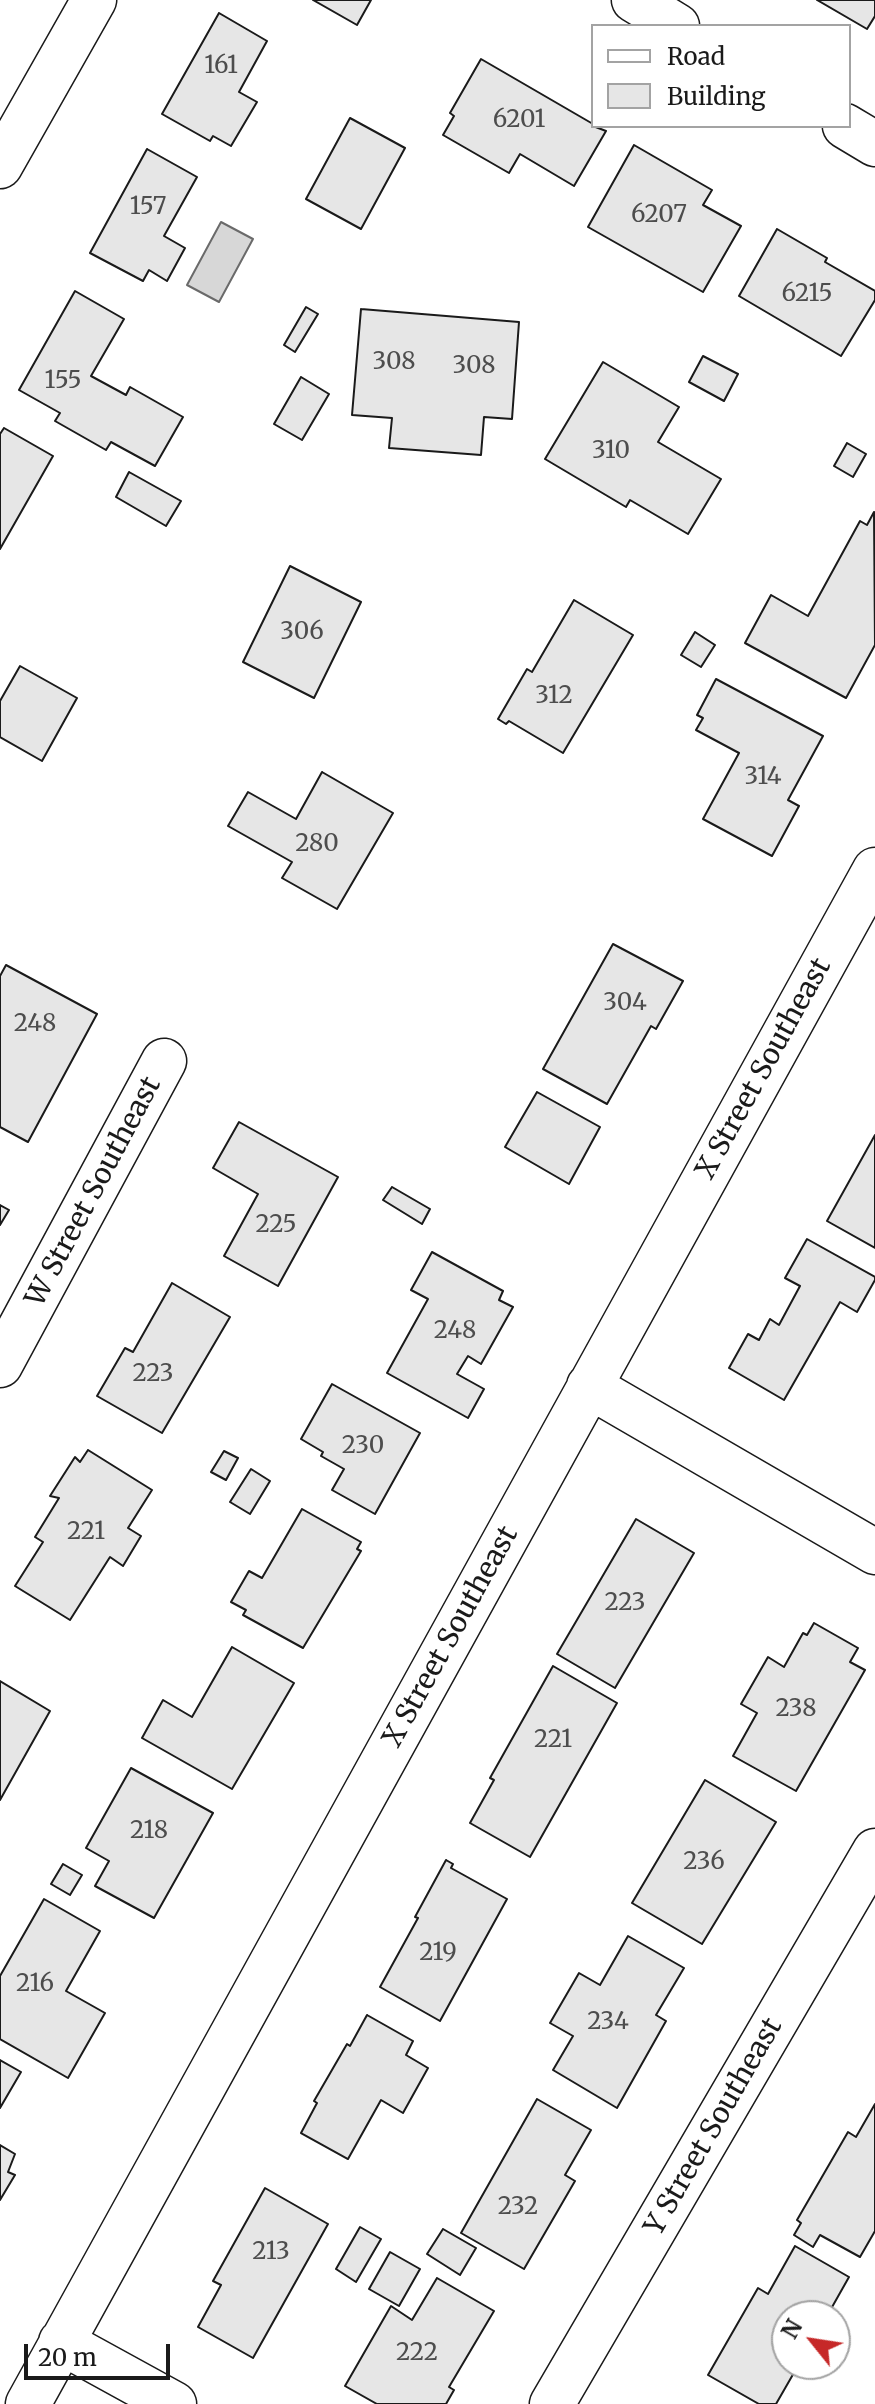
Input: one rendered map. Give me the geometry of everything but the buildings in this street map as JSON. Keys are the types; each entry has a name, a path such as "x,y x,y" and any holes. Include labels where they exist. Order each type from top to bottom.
{"street":[{"path":"0,166 94,0"},
{"path":"634,0 674,24"},
{"path":"848,128 875,144"},
{"name":"X Street Southeast","path":"28,2404 875,870"},
{"name":"W Street Southeast","path":"0,1365 164,1061"},
{"path":"589,1386 875,1552"},
{"name":"Y Street Southeast","path":"552,2404 875,1851"},
{"path":"61,2342 174,2404"}],"shaded area":[{"path":"221,222 253,239 219,302 187,285"}]}
